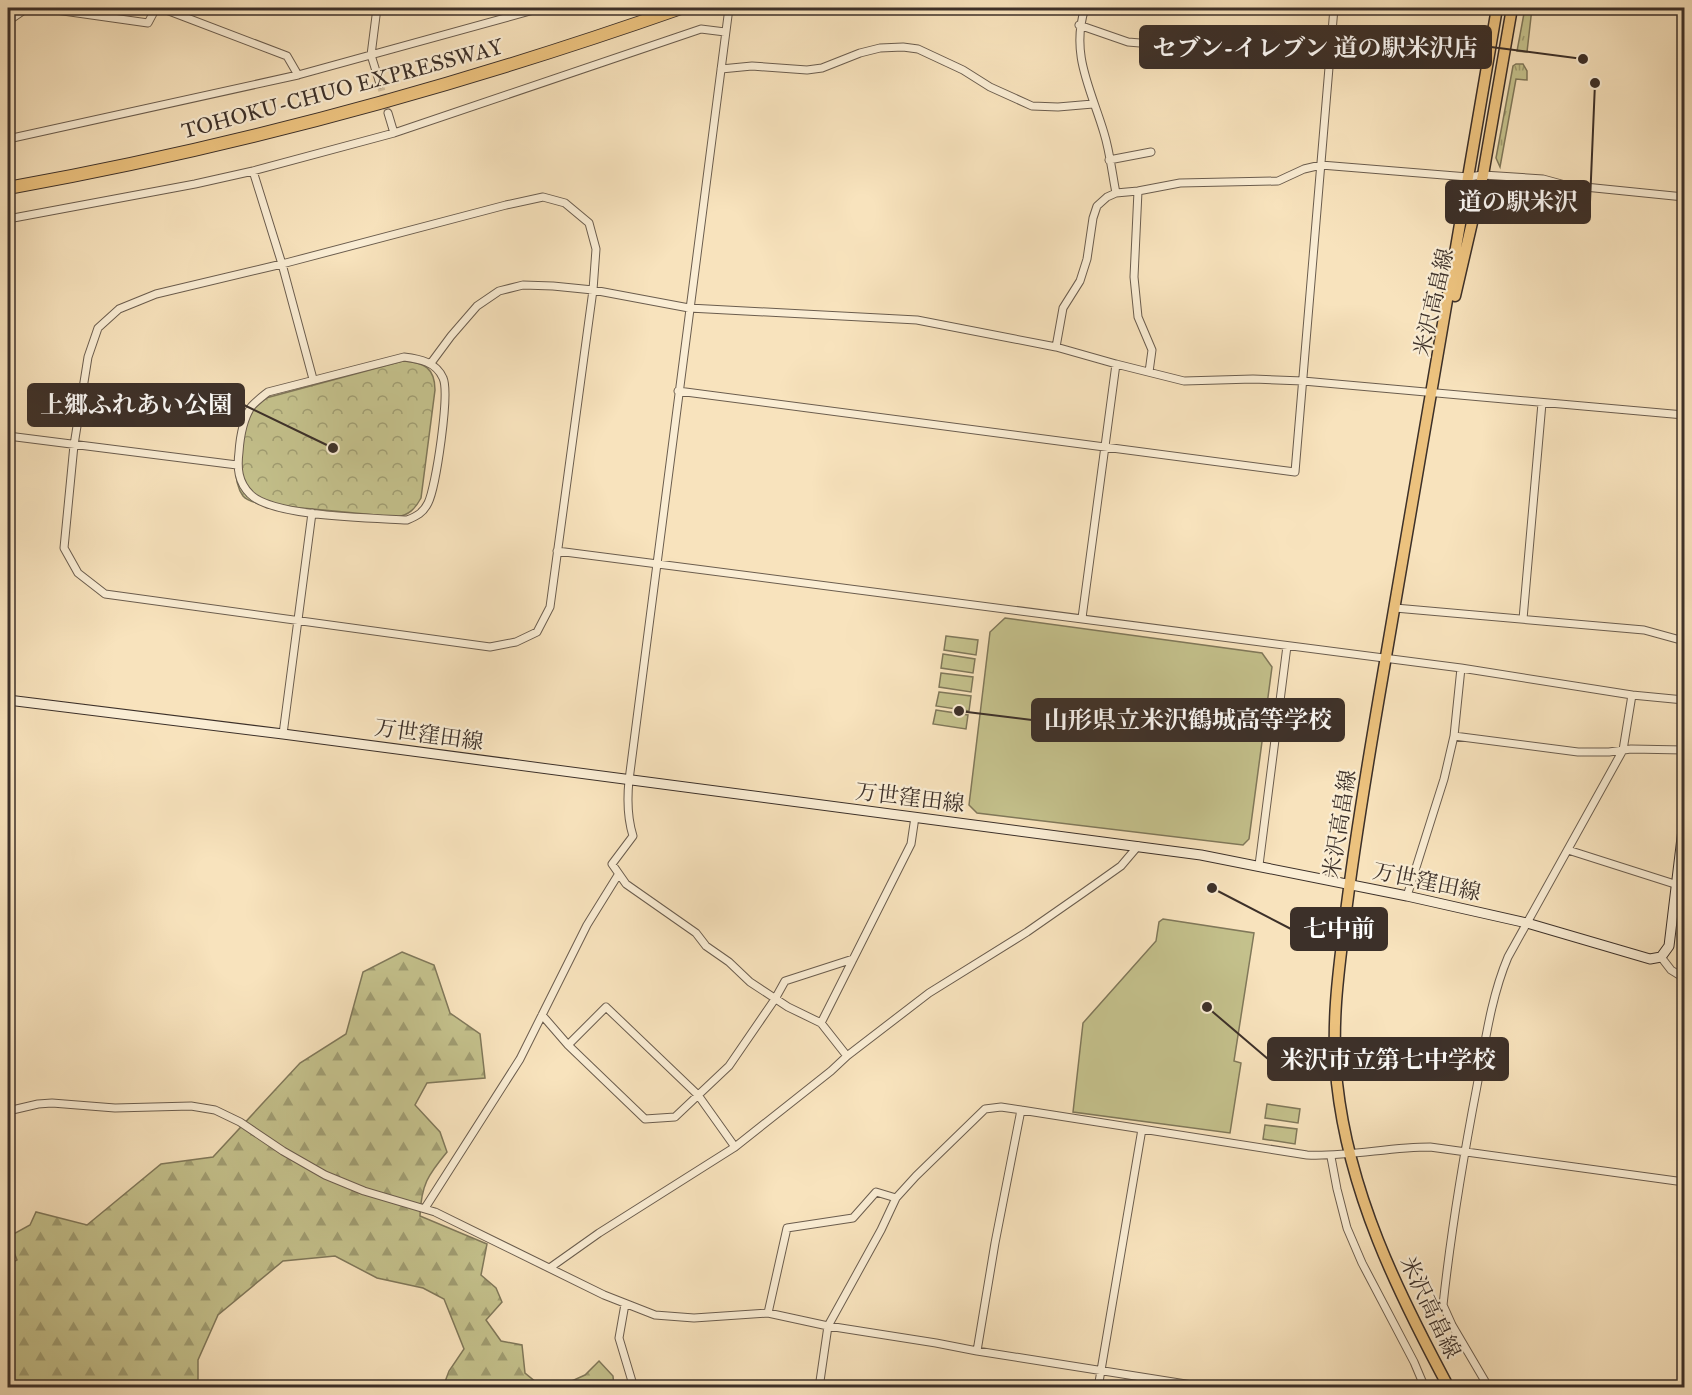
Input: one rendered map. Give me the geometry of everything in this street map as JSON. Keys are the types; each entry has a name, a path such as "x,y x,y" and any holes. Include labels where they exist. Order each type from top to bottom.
{"highway":[{"name":"TOHOKU-CHUO EXPRESSWAY","path":"8,181 159,151 339,106 441,78 657,8"},
{"name":"TOHOKU-CHUO EXPRESSWAY","path":"8,188 153,160 350,111 453,83 681,8"}],"main road":[{"name":"米沢高畠線","path":"1449,1388 1384,1258 1360,1195 1339,1101 1335,1055 1336,992 1349,885 1386,658 1497,8"},
{"name":"米沢高畠線","path":"1432,393 1483,175 1512,8"},
{"name":"万世窪田線","path":"8,700 1138,846 1259,865 1407,896 1527,923 1650,959 1660,957"},
{"path":"1660,957 1669,946 1681,886 1684,821"}],"street":[{"path":"8,21 28,8"},
{"path":"42,8 148,23 156,8"},
{"path":"161,8 287,56 298,75"},
{"path":"377,8 371,55 380,84"},
{"path":"8,139 298,75 517,11 541,8"},
{"path":"730,8 720,69 629,780 627,805 633,836 612,864 626,884 696,933 706,946 729,962 750,982 775,999 821,1023 847,1056"},
{"path":"1085,8 1079,25 1080,56 1104,134 1116,193"},
{"path":"678,391 1295,472 1334,8"},
{"path":"1079,25 1128,42 1330,58"},
{"path":"8,219 253,171 394,133 701,29 725,33"},
{"path":"720,69 752,66 807,70 822,68 870,51 903,47 918,49 1032,106 1058,107 1093,104"},
{"path":"388,113 394,133"},
{"path":"1109,160 1151,152"},
{"path":"1056,347 1063,308 1080,281 1087,259 1097,206 1116,193 1180,183 1278,181 1304,169 1321,165 1468,177 1483,175 1543,180 1565,185 1684,197"},
{"path":"253,171 282,264 313,379"},
{"path":"1138,191 1134,277 1138,317 1151,343 1149,372"},
{"path":"543,197 565,202 589,223 596,249 593,290 550,607 537,632 516,642 490,647 105,594 78,573 64,548 75,445 88,357 98,328 119,309 156,294 282,264 543,197"},
{"path":"431,363 450,336 477,306 499,291 523,285 553,286 593,290 689,308 916,320 1056,347 1184,381 1253,379 1303,381 1684,415"},
{"path":"404,357 418,358 431,363 443,378 445,399 440,450 429,501 421,514 407,520 312,513 270,505 251,496 241,482 237,465 240,435 252,407 268,392 313,379 404,357"},
{"path":"1082,618 1116,364"},
{"path":"1523,619 1542,403"},
{"path":"8,436 237,465"},
{"path":"283,734 312,513"},
{"path":"557,551 1386,658 1562,682 1632,695 1684,700"},
{"path":"1395,608 1644,630 1684,641"},
{"path":"1259,865 1287,646"},
{"path":"1407,896 1454,735 1461,668"},
{"path":"1489,1388 1452,1325 1443,1305 1465,1152 1481,1065 1502,972 1623,750 1632,695"},
{"path":"1454,735 1578,752 1631,749 1684,750"},
{"path":"821,1023 911,844 915,817"},
{"path":"551,1268 599,1233 735,1148 847,1056 929,993 1027,932 1102,880 1121,866 1138,846"},
{"path":"1569,849 1681,886"},
{"path":"425,1208 520,1059 587,925 618,875"},
{"path":"1660,957 1671,970 1684,978"},
{"path":"542,1015 568,1046 645,1119 675,1117 729,1066 775,999 784,981 853,959"},
{"path":"568,1046 606,1007 698,1095 735,1148"},
{"path":"1335,1055 1481,1065"},
{"path":"8,1111 52,1103 116,1108 191,1106 215,1110 240,1122 283,1151 325,1175 364,1191 425,1208 463,1224 625,1304 655,1315 694,1318 768,1313 828,1326 1211,1388"},
{"path":"819,1388 828,1326 896,1198 985,1109 1001,1107 1307,1155 1331,1157 1420,1147 1684,1182"},
{"path":"978,1351 995,1243 1021,1110"},
{"path":"1098,1388 1142,1129"},
{"path":"1331,1157 1347,1228 1425,1388"},
{"path":"768,1313 786,1228 853,1218 876,1192 896,1198"},
{"path":"625,1304 619,1338 634,1388"}],"green space":[{"path":"1525,8 1532,8 1527,52 1517,51"},
{"path":"1523,64 1527,71 1527,80 1516,79 1500,167 1496,158 1513,66"},
{"path":"403,361 417,363 427,368 433,376 435,390 421,498 411,511 397,517 260,504 243,496 236,477 235,465 240,427 247,407 266,398"},
{"path":"1005,618 1262,653 1272,667 1249,839 1243,845 977,813 969,805 990,632"},
{"path":"946,636 978,640 976,655 944,650"},
{"path":"943,654 975,659 973,673 941,668"},
{"path":"941,673 973,677 971,692 939,687"},
{"path":"939,692 971,696 969,711 936,706"},
{"path":"936,710 968,715 966,729 933,724"},
{"path":"1163,919 1254,933 1234,1061 1241,1063 1230,1133 1073,1112 1083,1023 1156,941 1159,922"},
{"path":"402,952 434,965 450,1013 480,1034 485,1078 427,1083 415,1105 440,1132 447,1152 435,1167 424,1188 420,1216 487,1244 481,1275 496,1288 502,1302 486,1320 501,1341 522,1345 525,1373 542,1387 443,1387 449,1371 464,1349 444,1299 423,1288 377,1278 335,1256 283,1261 218,1315 198,1360 198,1387 8,1387 8,1265 17,1260 8,1237 30,1225 36,1212 87,1225 161,1164 213,1157 300,1063 346,1034 363,972"},
{"path":"1267,1104 1300,1109 1298,1123 1265,1118"},
{"path":"1265,1125 1297,1129 1295,1144 1263,1139"},
{"path":"599,1361 613,1376 614,1387 564,1387 567,1383 585,1375"}],"tunnel":[{"path":"380,84 388,113"}],"place":[{"name":"セブン-イレブン 道の駅米沢店","path":"1583,59"},
{"name":"道の駅米沢","path":"1595,83"},
{"name":"上郷ふれあい公園","path":"333,448"},
{"name":"山形県立米沢鶴城高等学校","path":"959,711"},
{"name":"七中前","path":"1212,888"},
{"name":"米沢市立第七中学校","path":"1207,1007"}]}
